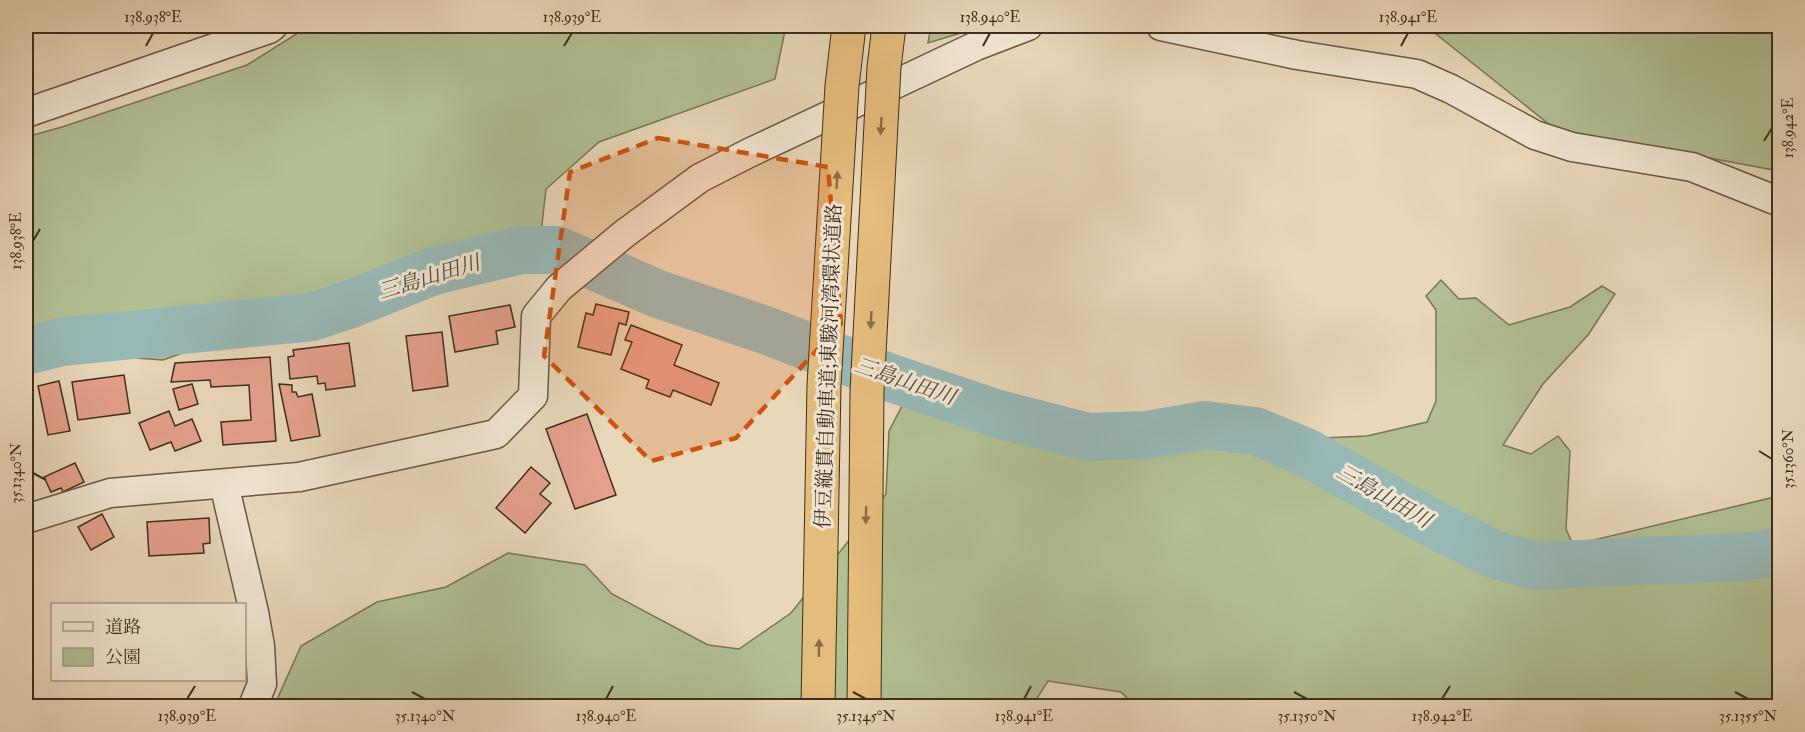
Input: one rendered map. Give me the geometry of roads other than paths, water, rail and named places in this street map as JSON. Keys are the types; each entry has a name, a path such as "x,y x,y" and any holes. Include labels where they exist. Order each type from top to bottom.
{"highway":[{"name":"伊豆縦貫自動車道;東駿河湾環状道路","path":"818,706 824,385 842,86 849,26"},
{"name":"伊豆縦貫自動車道;東駿河湾環状道路","path":"864,706 867,392 884,67 889,26"}],"street":[{"path":"26,113 273,26"},
{"path":"26,519 110,493 299,477 496,434 533,396 536,316 559,288 624,234 700,178 976,46 1028,26"},
{"path":"1161,26 1297,54 1417,74 1451,89 1535,135 1572,147 1692,167 1779,202"},
{"path":"225,484 260,646 262,684 253,706"}],"waterway":[{"name":"三島山田川","path":"26,351 62,342 312,317 434,271 521,250 557,250 658,294 995,413 1088,437 1147,435 1205,425 1255,431 1306,452 1439,527 1496,555 1534,566 1741,557 1775,553 1780,550"}]}
